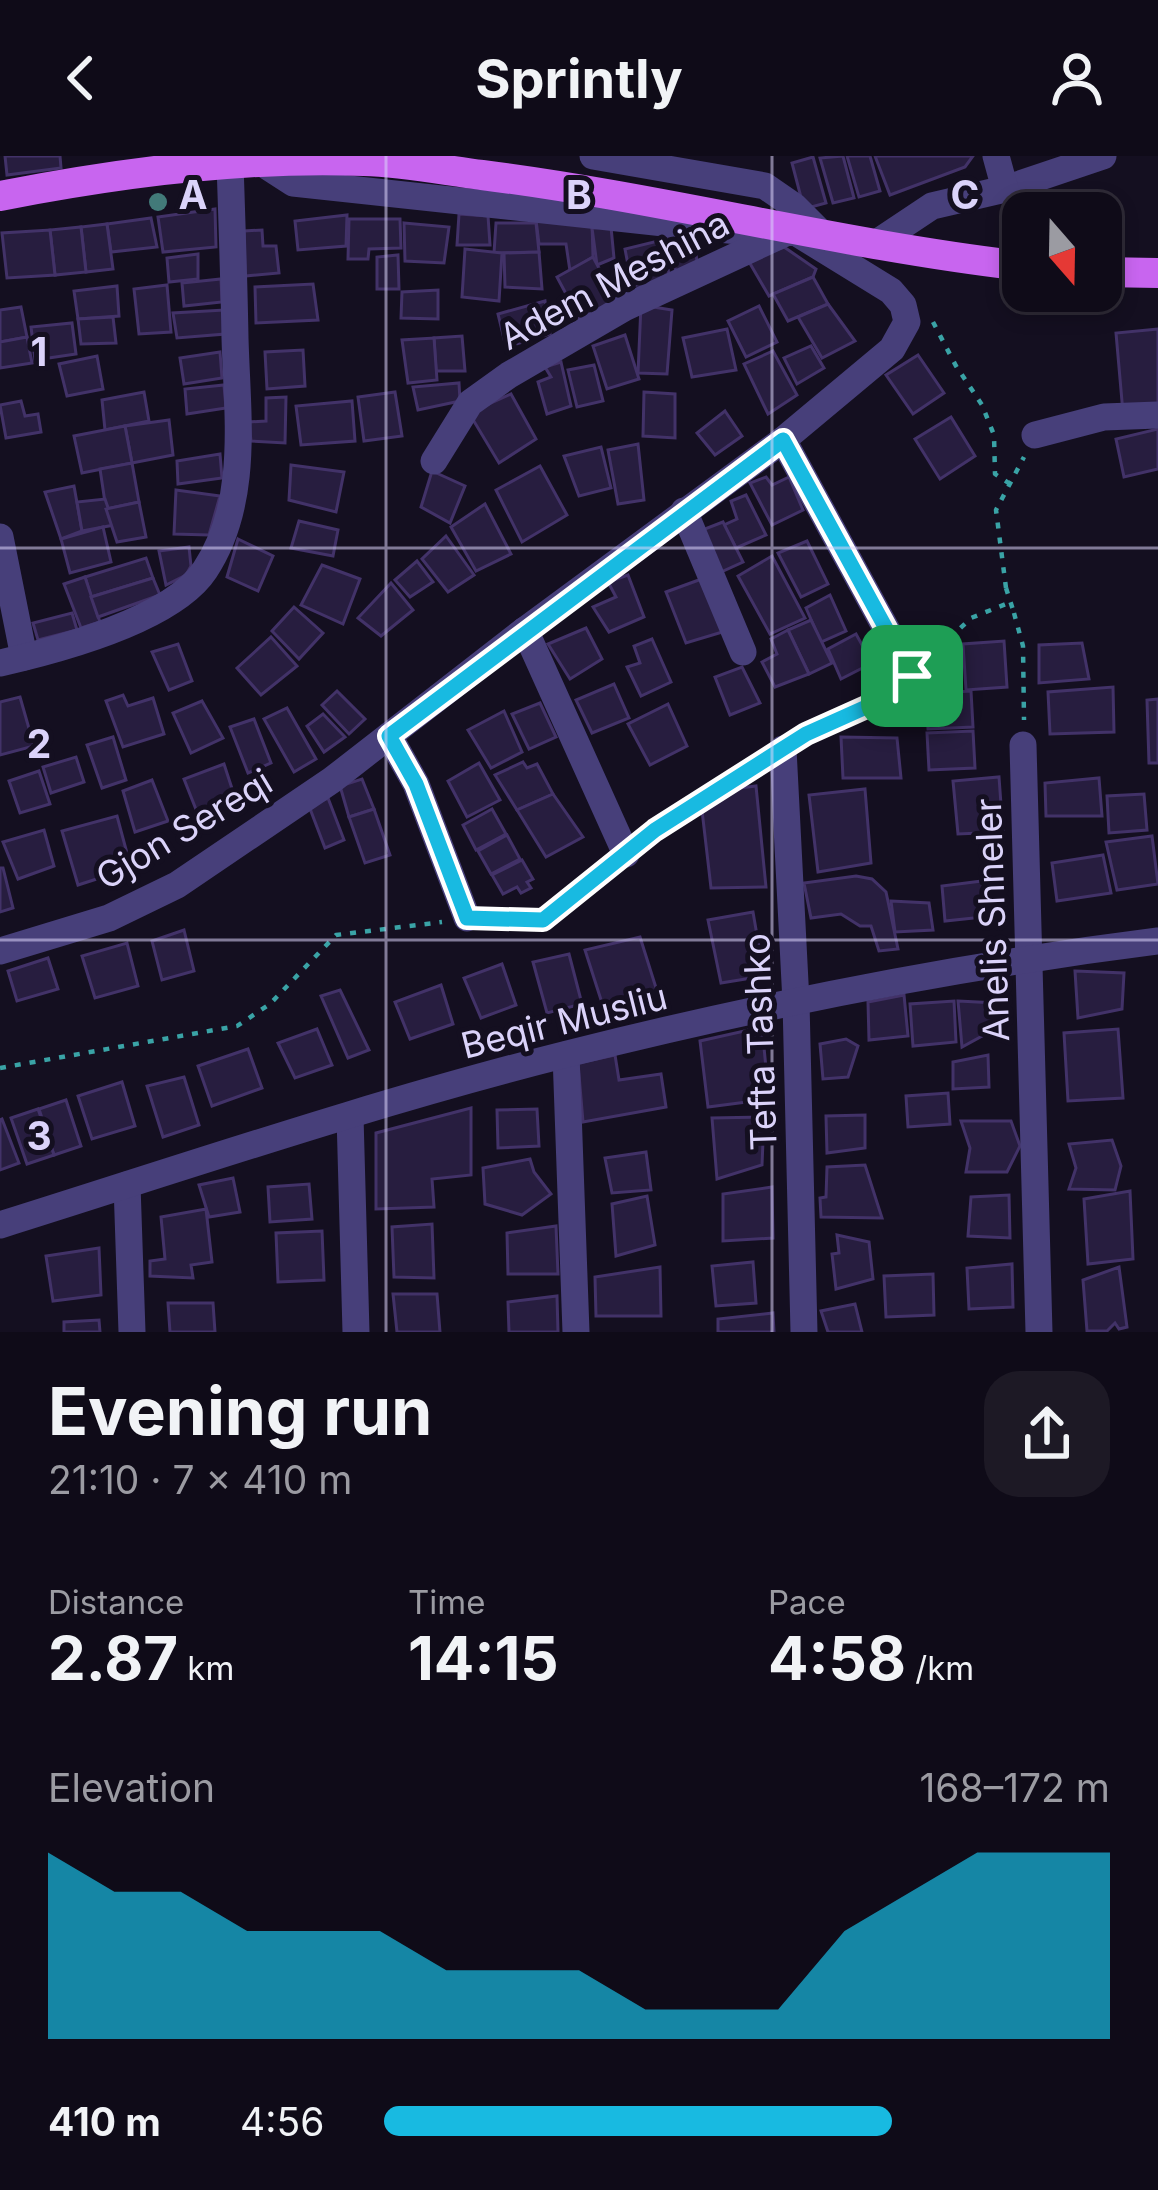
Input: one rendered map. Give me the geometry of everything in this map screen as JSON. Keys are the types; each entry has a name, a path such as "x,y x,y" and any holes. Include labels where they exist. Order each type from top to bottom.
{"main road":[{"path":"0,196 72,182 268,160 365,161 571,186 824,236 1002,263"},
{"path":"1122,272 1158,273"}],"street":[{"path":"593,156 765,186 824,236"},
{"path":"996,156 1005,189"},
{"path":"875,244 932,206 1005,189 1103,156"},
{"path":"0,537 12,660 99,635 159,609 203,574 226,527 239,462 230,164"},
{"path":"783,228 892,291 903,305 907,322"},
{"name":"Adem Meshina","path":"434,460 470,404 509,375 624,308 783,228"},
{"name":"Gjon Sereqi","path":"0,951 110,918 177,885 332,780 783,440 892,349 907,322"},
{"path":"1035,436 1104,417 1158,415"},
{"path":"783,440 912,676"},
{"path":"684,511 743,652"},
{"path":"525,630 626,854"},
{"path":"389,736 416,784 467,918"},
{"name":"Anelis Shneler","path":"1023,746 1039,1332"},
{"name":"Tefta Tashko","path":"782,749 796,1002 804,1332"},
{"name":"Beqir Musliu","path":"0,1225 566,1054 796,1002 1029,957 1158,941"},
{"path":"566,1054 575,1332"},
{"path":"350,1116 356,1332"},
{"path":"128,1185 132,1332"}],"path":[{"path":"907,322 924,304 982,405 994,435 995,473 1010,484 1035,436"},
{"name":"Anelis Shneler","path":"1010,484 996,510 1006,588 1023,646 1023,746"},
{"path":"0,1068 237,1026 271,1004 336,935 467,918 543,920 655,830 782,749 893,695 970,618 1011,602"}],"building":[{"path":"5,156 60,156 61,168 7,175"},
{"path":"843,156 854,198 833,203 820,158"},
{"path":"847,156 870,156 880,191 859,197"},
{"path":"875,156 973,156 965,167 890,195"},
{"path":"813,157 826,203 804,209 792,163"},
{"path":"215,209 216,247 163,252 158,217"},
{"path":"459,214 488,216 490,245 457,245"},
{"path":"347,215 346,246 298,250 295,221"},
{"path":"151,218 157,247 111,252 107,224"},
{"path":"349,219 400,219 401,248 369,249 368,259 348,259"},
{"path":"536,220 592,222 593,257 570,271 566,244 539,244"},
{"path":"404,223 449,227 444,263 405,261"},
{"path":"496,223 536,223 539,252 494,253"},
{"path":"107,224 113,269 86,272 81,227"},
{"path":"81,227 86,272 55,275 50,230"},
{"path":"611,227 614,258 597,265 592,228"},
{"path":"50,230 55,275 7,278 2,233"},
{"path":"262,230 263,246 276,246 279,273 245,276 244,231"},
{"path":"681,230 684,250 695,248 698,268 676,272 667,232"},
{"path":"662,240 670,279 632,286 625,249"},
{"path":"784,247 816,269 813,277 769,296 748,260"},
{"path":"465,249 502,253 499,301 462,297"},
{"path":"539,252 542,289 505,287 504,253"},
{"path":"198,254 198,279 169,282 167,258"},
{"path":"398,255 399,289 377,289 377,257"},
{"path":"593,257 617,302 580,320 557,277"},
{"path":"813,277 828,304 788,321 773,294"},
{"path":"221,279 222,302 184,306 182,283"},
{"path":"313,284 318,320 256,323 255,287"},
{"path":"167,285 171,332 139,334 134,289"},
{"path":"117,286 119,316 78,319 74,291"},
{"path":"438,290 438,319 401,318 402,292"},
{"path":"545,301 550,334 506,347 498,314"},
{"path":"828,304 855,341 822,358 798,317"},
{"path":"641,305 672,310 667,374 638,373"},
{"path":"759,306 777,342 746,357 728,321"},
{"path":"21,307 27,337 0,342 0,310"},
{"path":"224,310 225,334 177,338 173,313"},
{"path":"113,317 116,343 81,344 78,319"},
{"path":"72,323 76,354 35,360 31,327"},
{"path":"727,329 736,370 692,377 683,338"},
{"path":"1158,329 1158,410 1123,413 1116,333"},
{"path":"625,335 639,379 607,389 593,346"},
{"path":"462,336 465,371 436,371 434,338"},
{"path":"27,337 32,363 0,368 0,342"},
{"path":"434,338 437,380 408,383 402,340"},
{"path":"811,346 824,368 797,384 784,358"},
{"path":"303,350 305,386 267,389 265,352"},
{"path":"773,351 797,395 768,414 744,364"},
{"path":"220,352 222,378 184,384 180,358"},
{"path":"918,355 944,393 913,414 886,375"},
{"path":"97,356 103,389 67,396 59,364"},
{"path":"561,362 571,406 547,414 538,382 551,377 545,367"},
{"path":"594,365 603,401 577,407 568,370"},
{"path":"459,383 460,401 418,410 413,387"},
{"path":"224,385 226,408 187,414 185,389"},
{"path":"144,392 149,421 105,430 102,400"},
{"path":"395,392 402,436 364,441 358,397"},
{"path":"644,392 675,394 675,438 643,436"},
{"path":"511,394 536,439 499,463 469,413"},
{"path":"286,397 285,443 251,441 249,422 266,421 266,398"},
{"path":"21,401 25,416 38,414 41,432 6,438 0,405"},
{"path":"352,401 355,441 301,445 296,406"},
{"path":"725,411 742,436 715,455 697,433"},
{"path":"951,417 975,456 940,479 915,439"},
{"path":"169,420 173,455 132,463 125,426"},
{"path":"125,426 132,463 82,473 74,436"},
{"path":"1158,429 1158,469 1124,477 1116,439"},
{"path":"638,444 644,500 618,504 608,450"},
{"path":"601,447 611,488 579,496 564,456"},
{"path":"220,454 222,478 178,484 177,461"},
{"path":"132,463 139,502 106,509 100,469"},
{"path":"291,465 344,472 336,512 289,500"},
{"path":"540,466 567,515 522,542 496,490"},
{"path":"432,471 465,486 450,523 421,507"},
{"path":"766,477 772,485 789,477 803,510 772,525 750,483"},
{"path":"74,486 82,531 61,539 45,492"},
{"path":"176,490 220,496 209,535 174,534"},
{"path":"746,495 766,535 736,548 724,525 737,519 731,501"},
{"path":"105,499 114,525 82,531 77,502"},
{"path":"139,502 146,537 117,542 106,509"},
{"path":"485,504 511,554 476,571 451,527"},
{"path":"299,521 338,530 333,556 291,548"},
{"path":"723,522 743,562 721,572 702,530"},
{"path":"103,527 111,562 70,573 61,539"},
{"path":"446,536 474,575 448,592 422,559"},
{"path":"238,539 273,556 258,591 227,577"},
{"path":"807,541 828,584 801,597 778,553"},
{"path":"189,547 191,566 186,575 166,585 159,551"},
{"path":"772,556 805,618 770,634 738,576"},
{"path":"146,558 153,578 91,597 85,577"},
{"path":"417,561 433,582 410,597 395,580"},
{"path":"322,565 360,579 343,624 301,605"},
{"path":"628,575 644,617 609,632 593,607 616,597 608,582"},
{"path":"85,577 100,622 81,628 64,584"},
{"path":"707,577 729,630 686,643 666,592"},
{"path":"153,578 160,595 98,617 91,597"},
{"path":"391,583 413,610 381,636 358,618"},
{"path":"830,595 846,631 821,642 806,608"},
{"path":"294,607 323,633 299,659 272,631"},
{"path":"72,613 77,630 38,640 33,623"},
{"path":"811,620 832,663 809,674 788,630"},
{"path":"586,628 602,659 570,679 548,644"},
{"path":"788,630 809,674 775,687 762,662 777,654 771,639"},
{"path":"856,634 872,663 841,679 828,649"},
{"path":"271,637 297,666 261,695 237,668"},
{"path":"652,639 671,682 641,696 627,667 640,663 634,646"},
{"path":"1004,641 1007,687 966,690 963,644"},
{"path":"1082,643 1089,679 1039,683 1039,645"},
{"path":"178,644 192,681 169,690 152,652"},
{"path":"742,667 760,703 730,715 715,677"},
{"path":"614,684 629,718 592,733 576,700"},
{"path":"1113,687 1114,732 1050,734 1048,692"},
{"path":"337,691 365,719 349,734 322,705"},
{"path":"971,691 973,727 928,729 926,694"},
{"path":"123,695 128,706 153,698 164,734 123,747 106,701"},
{"path":"20,697 34,746 0,755 0,702"},
{"path":"1158,699 1158,763 1149,763 1147,700"},
{"path":"202,701 223,738 191,753 173,713"},
{"path":"540,703 556,737 529,749 512,714"},
{"path":"668,704 687,746 650,765 628,724"},
{"path":"287,708 316,759 294,772 264,719"},
{"path":"504,711 522,752 491,768 468,730"},
{"path":"323,714 345,737 324,752 307,726"},
{"path":"254,719 271,763 248,773 230,727"},
{"path":"973,731 975,768 929,770 927,733"},
{"path":"113,737 126,780 102,788 87,745"},
{"path":"841,737 897,738 901,778 843,778"},
{"path":"76,757 84,782 51,793 43,767"},
{"path":"523,762 527,768 537,764 553,794 517,810 495,775"},
{"path":"479,763 500,800 467,817 448,781"},
{"path":"224,764 238,807 201,822 184,779"},
{"path":"39,771 50,804 20,813 9,781"},
{"path":"999,777 1003,832 958,834 953,781"},
{"path":"1099,778 1102,816 1046,816 1045,783"},
{"path":"362,779 374,809 349,817 340,786"},
{"path":"152,780 168,821 135,832 123,791"},
{"path":"756,786 766,887 711,888 700,793"},
{"path":"865,789 871,863 818,872 809,795"},
{"path":"553,794 583,837 546,857 517,810"},
{"path":"1144,794 1147,830 1109,833 1107,796"},
{"path":"328,798 344,840 325,848 309,806"},
{"path":"374,809 390,855 365,863 349,817"},
{"path":"492,809 506,834 476,850 463,825"},
{"path":"117,816 131,868 78,885 62,831"},
{"path":"44,830 54,866 18,879 3,842"},
{"path":"507,835 520,859 491,874 478,851"},
{"path":"1152,836 1158,884 1117,890 1106,842"},
{"path":"1103,855 1111,893 1057,901 1052,863"},
{"path":"522,860 533,879 527,882 531,888 521,893 517,887 503,894 492,875"},
{"path":"0,868 13,908 0,912"},
{"path":"856,876 872,879 886,892 898,949 879,951 871,926 860,926 841,914 811,918 804,883"},
{"path":"990,880 993,916 945,921 942,886"},
{"path":"891,901 929,903 933,930 895,932"},
{"path":"753,912 764,976 721,983 708,920"},
{"path":"184,930 194,971 162,980 152,941"},
{"path":"640,937 657,991 602,1003 585,950"},
{"path":"127,943 138,986 95,998 82,956"},
{"path":"569,954 582,1004 547,1013 533,962"},
{"path":"48,958 58,989 17,1001 8,971"},
{"path":"502,964 516,1005 481,1018 464,978"},
{"path":"1075,971 1124,973 1122,1009 1078,1018"},
{"path":"441,985 453,1024 410,1039 395,1002"},
{"path":"340,990 369,1050 348,1058 321,996"},
{"path":"904,995 908,1036 869,1040 868,1002"},
{"path":"954,1001 956,1042 913,1046 910,1004"},
{"path":"958,1001 996,1003 993,1030 962,1047"},
{"path":"762,1027 769,1099 708,1107 700,1041"},
{"path":"317,1029 332,1065 295,1078 278,1043"},
{"path":"1118,1029 1123,1098 1068,1101 1064,1033"},
{"path":"846,1039 858,1046 848,1077 823,1079 820,1044"},
{"path":"248,1049 262,1088 212,1106 198,1066"},
{"path":"615,1055 619,1080 661,1074 666,1107 583,1122 578,1063"},
{"path":"988,1055 989,1087 953,1089 953,1062"},
{"path":"184,1077 199,1125 163,1137 147,1086"},
{"path":"122,1082 135,1126 92,1139 78,1096"},
{"path":"948,1093 950,1124 908,1127 906,1096"},
{"path":"66,1100 81,1146 54,1155 39,1109"},
{"path":"471,1108 471,1175 432,1179 434,1207 376,1209 376,1133"},
{"path":"38,1109 54,1155 27,1164 11,1118"},
{"path":"537,1109 539,1146 498,1148 497,1110"},
{"path":"865,1115 865,1148 827,1153 826,1116"},
{"path":"764,1117 762,1165 717,1179 712,1118"},
{"path":"0,1120 19,1163 0,1170"},
{"path":"961,1121 1011,1121 1020,1146 1007,1172 966,1172 970,1148"},
{"path":"1112,1140 1121,1166 1115,1190 1069,1189 1076,1168 1069,1144"},
{"path":"646,1152 651,1190 612,1193 605,1158"},
{"path":"530,1159 551,1194 522,1215 485,1204 483,1168"},
{"path":"865,1165 882,1218 821,1217 827,1167"},
{"path":"233,1178 240,1212 209,1217 199,1185"},
{"path":"309,1184 312,1219 270,1222 268,1187"},
{"path":"772,1187 773,1238 723,1241 723,1194"},
{"path":"1130,1191 1133,1259 1088,1264 1084,1199"},
{"path":"1009,1195 1010,1238 968,1236 971,1197"},
{"path":"647,1196 655,1245 616,1256 612,1204"},
{"path":"206,1209 212,1262 191,1265 193,1278 150,1276 150,1261 165,1259 161,1217"},
{"path":"432,1224 434,1278 394,1277 392,1227"},
{"path":"556,1226 558,1274 508,1274 507,1233"},
{"path":"322,1231 324,1280 278,1282 276,1233"},
{"path":"837,1235 869,1242 873,1279 836,1289 832,1254 839,1253"},
{"path":"99,1248 101,1295 53,1301 46,1256"},
{"path":"753,1262 756,1303 716,1306 712,1266"},
{"path":"1012,1264 1013,1307 969,1309 967,1268"},
{"path":"660,1267 661,1316 596,1316 595,1277"},
{"path":"1119,1267 1127,1327 1119,1329 1115,1323 1107,1331 1087,1331 1083,1280"},
{"path":"933,1274 934,1315 886,1317 884,1276"},
{"path":"393,1294 437,1294 440,1332 397,1332"},
{"path":"557,1296 558,1332 509,1332 508,1302"},
{"path":"168,1303 213,1303 215,1332 170,1332"},
{"path":"855,1304 862,1332 828,1332 821,1311"},
{"path":"773,1313 774,1332 718,1332 718,1319"},
{"path":"99,1320 100,1332 64,1332 64,1322"}],"route":[{"path":"783,440 912,676 893,695 806,734 655,830 543,920 467,918 416,784 389,736 783,440"}]}
